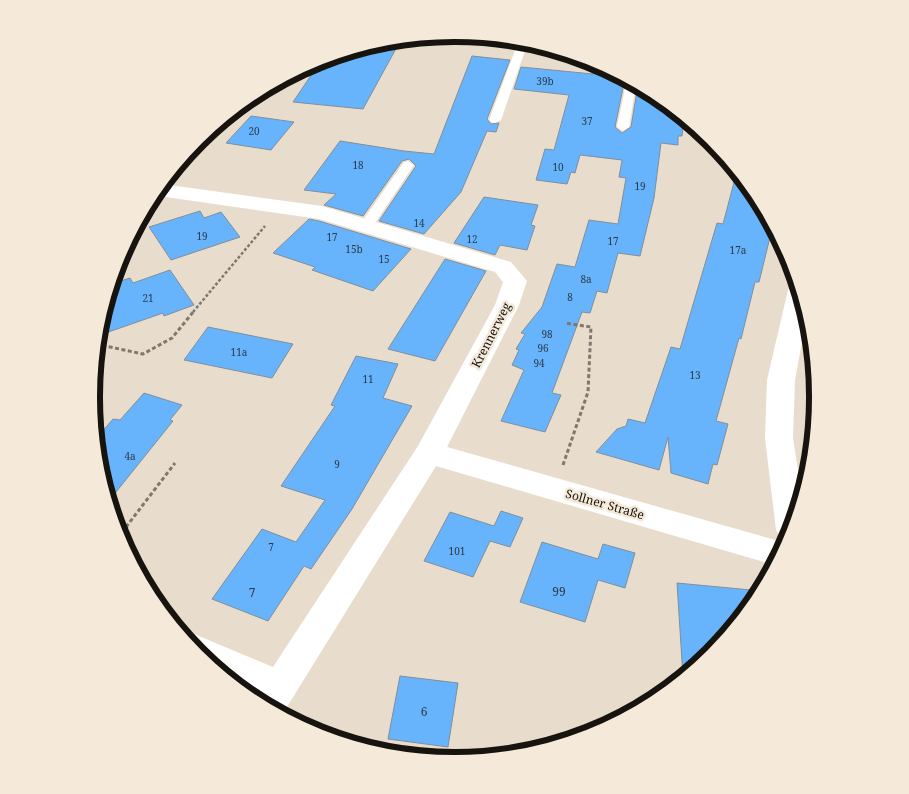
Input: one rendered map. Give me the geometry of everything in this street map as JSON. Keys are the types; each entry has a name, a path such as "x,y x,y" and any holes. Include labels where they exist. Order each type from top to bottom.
{"street":[{"name":"Krennerweg","path":"166,191 322,213 503,267 515,281 507,305 429,453 273,696"},
{"path":"790,512 779,438 781,380 797,305"},
{"name":"Sollner Straße","path":"429,453 773,552"},
{"path":"227,669 273,696"}],"lane":[{"path":"495,120 521,49"},
{"path":"623,127 630,89"},
{"path":"366,226 408,165"}],"path":[{"path":"104,347 143,354 172,338 282,206"},
{"path":"554,489 588,392 591,327 565,323"},
{"path":"125,528 175,463"}],"building":[{"path":"397,47 363,109 293,102 313,72 341,61"},
{"path":"472,56 510,60 487,119 491,124 499,123 496,132 487,131 461,192 424,234 379,221 416,166 409,159 402,161 363,216 324,205 336,194 304,190 340,141 434,154"},
{"path":"521,67 593,74 594,71 623,86 615,127 622,133 631,127 637,93 683,126 682,136 678,136 678,145 661,143 654,198 640,256 618,253 607,293 597,291 590,313 582,312 552,393 561,395 545,432 501,421 524,370 512,365 519,350 516,349 525,334 521,333 542,307 557,264 575,267 589,220 618,224 626,178 619,177 622,160 580,155 575,173 571,172 567,184 536,180 545,149 554,150 569,95 514,89"},
{"path":"251,116 294,122 271,150 226,143"},
{"path":"735,180 762,220 770,236 759,282 755,282 741,339 739,338 716,421 728,424 717,465 713,464 708,484 671,473 668,437 659,470 596,452 617,429 626,426 628,419 645,423 671,347 680,349 717,223 723,224"},
{"path":"484,197 538,205 531,225 535,226 527,250 500,245 495,255 454,243"},
{"path":"200,211 204,218 221,212 240,237 171,260 149,227"},
{"path":"309,219 411,249 373,291 312,270 315,267 273,253"},
{"path":"445,259 486,271 435,361 388,349"},
{"path":"170,270 194,305 164,316 163,313 106,333 120,281 130,278 133,283"},
{"path":"208,327 293,344 272,378 184,360"},
{"path":"356,356 398,364 383,398 412,406 352,509 311,569 304,566 268,621 212,599 262,529 296,542 325,500 281,486 335,406 331,405"},
{"path":"144,393 182,405 170,420 173,421 114,495 102,432 113,419 120,420"},
{"path":"501,511 523,518 510,547 490,541 473,577 424,561 450,512 494,526"},
{"path":"542,542 598,559 603,544 635,553 625,588 598,580 585,622 520,602"},
{"path":"677,583 751,590 721,631 682,668"},
{"path":"400,676 458,683 448,747 388,739"}]}
